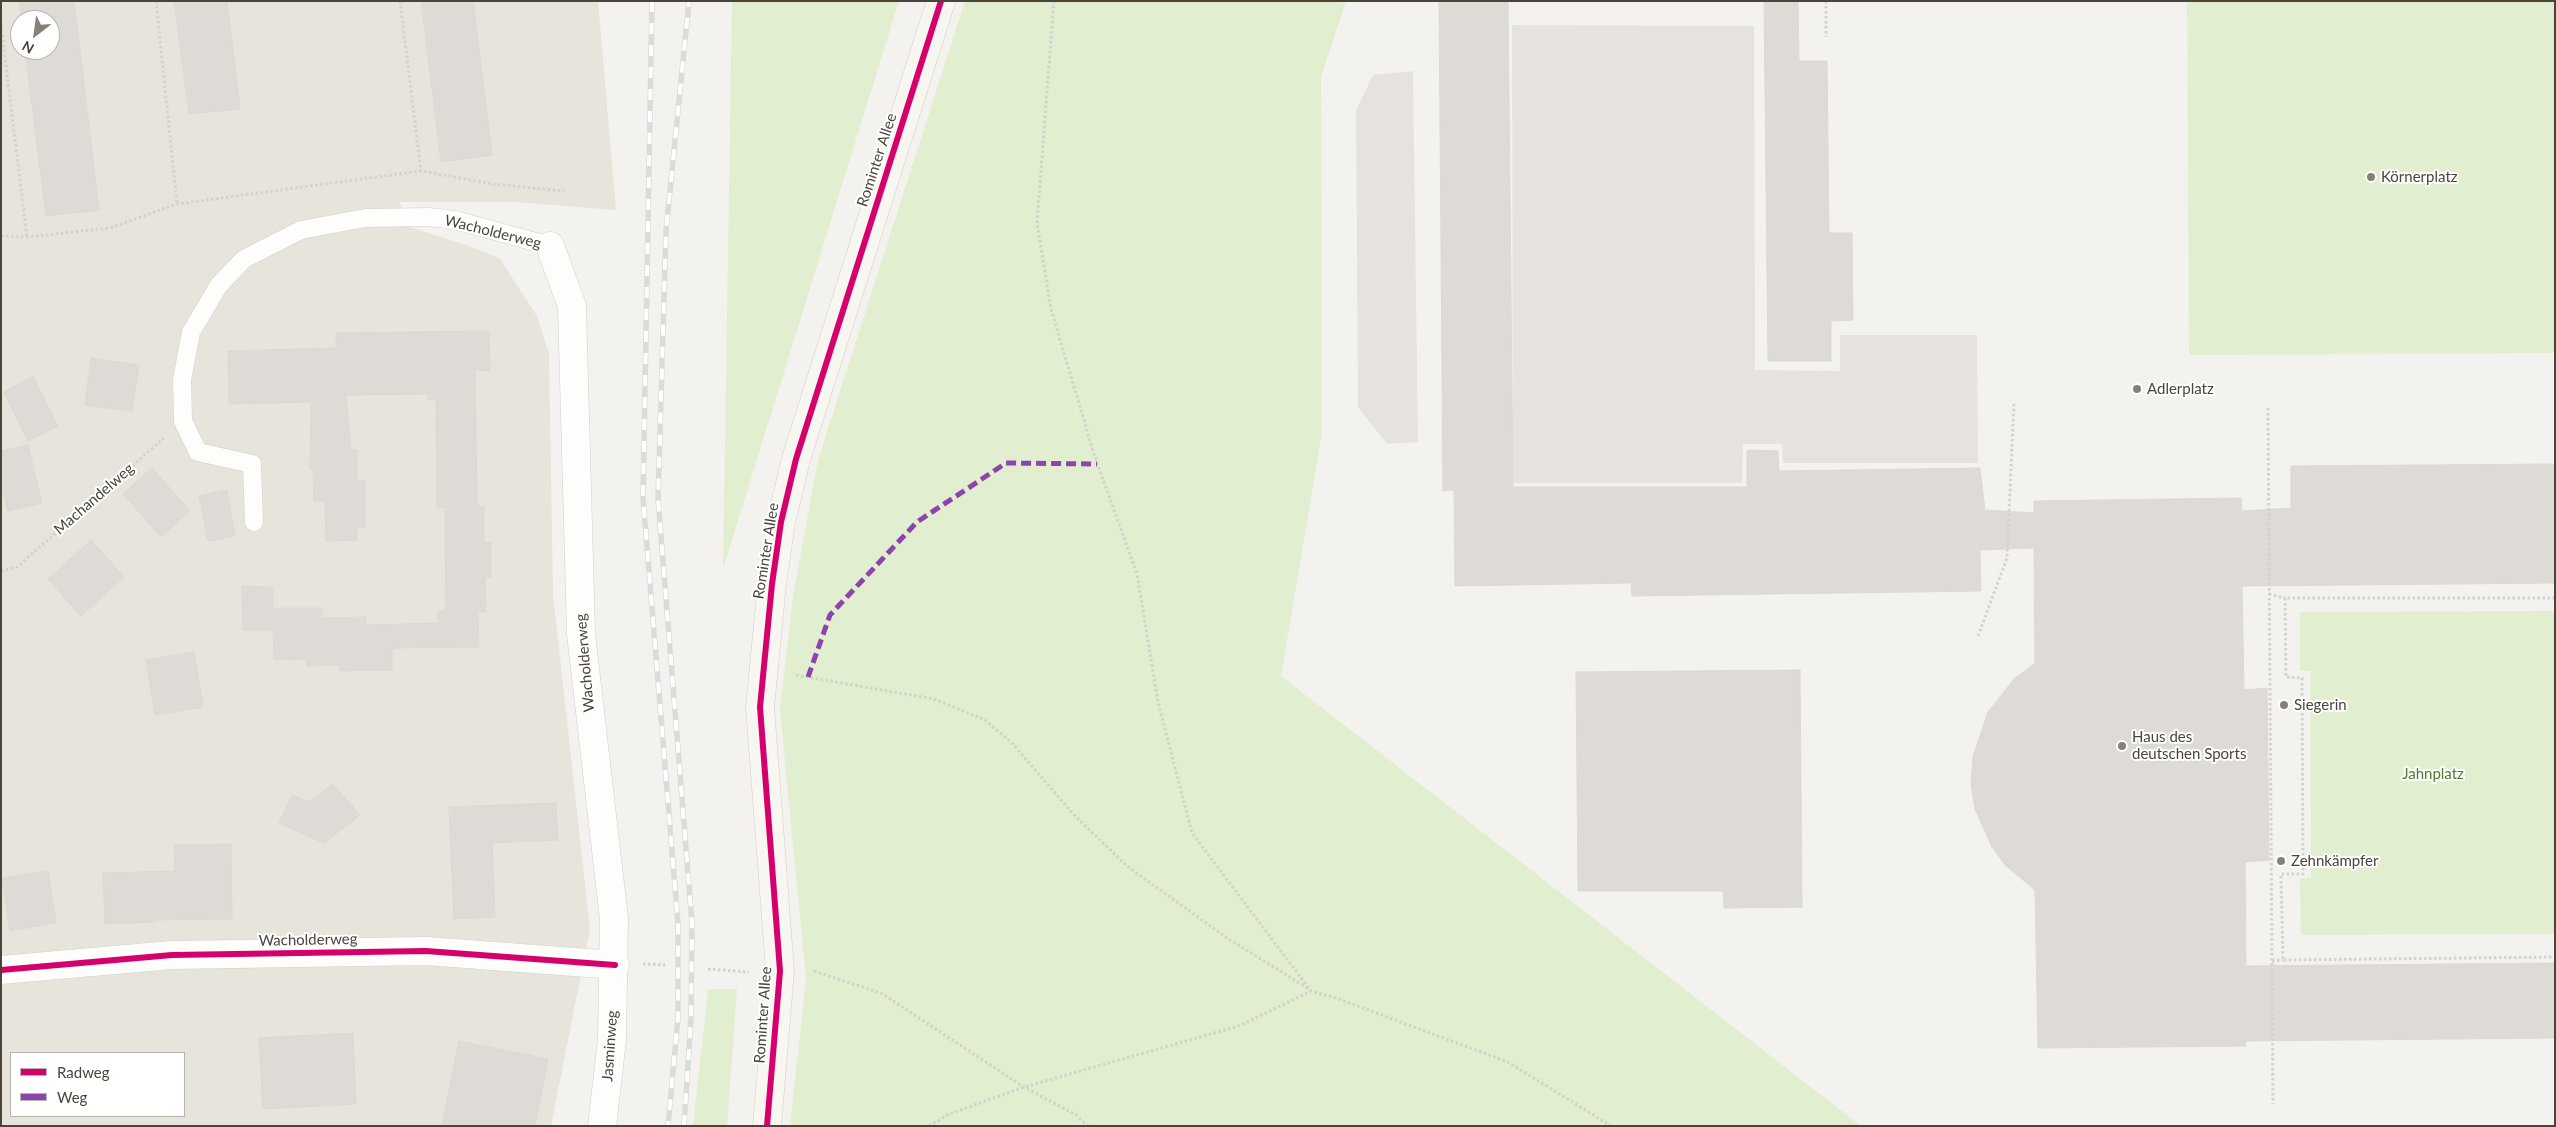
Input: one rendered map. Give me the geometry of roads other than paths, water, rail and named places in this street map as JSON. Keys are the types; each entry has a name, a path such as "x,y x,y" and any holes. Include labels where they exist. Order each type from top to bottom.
{"street":[{"name":"Rominter Allee","path":"766,1126 780,971 760,707 780,531 796,459 941,1"},
{"name":"Wacholderweg","path":"1,970 172,954 426,951 615,965 614,919 581,634 572,306 550,246"},
{"name":"Jasminweg","path":"602,1126 612,1040 615,965"}],"lane":[{"name":"Wacholderweg","path":"254,522 252,464 198,452 183,421 182,380 191,332 219,285 244,259 302,230 365,218 428,217 456,220 550,246"}],"railway":[{"path":"652,1 643,498 678,924 678,1017 668,1126"},
{"path":"684,1126 691,1019 692,923 658,499 666,231 689,1"}],"place":[{"name":"Körnerplatz","path":"2371,177"},
{"name":"Adlerplatz","path":"2137,389"},
{"name":"Siegerin","path":"2284,705"},
{"name":"Haus des deutschen Sports","path":"2122,746"},
{"name":"Zehnkämpfer","path":"2281,861"}],"park label":[{"name":"Jahnplatz","path":"2433,774"}]}
